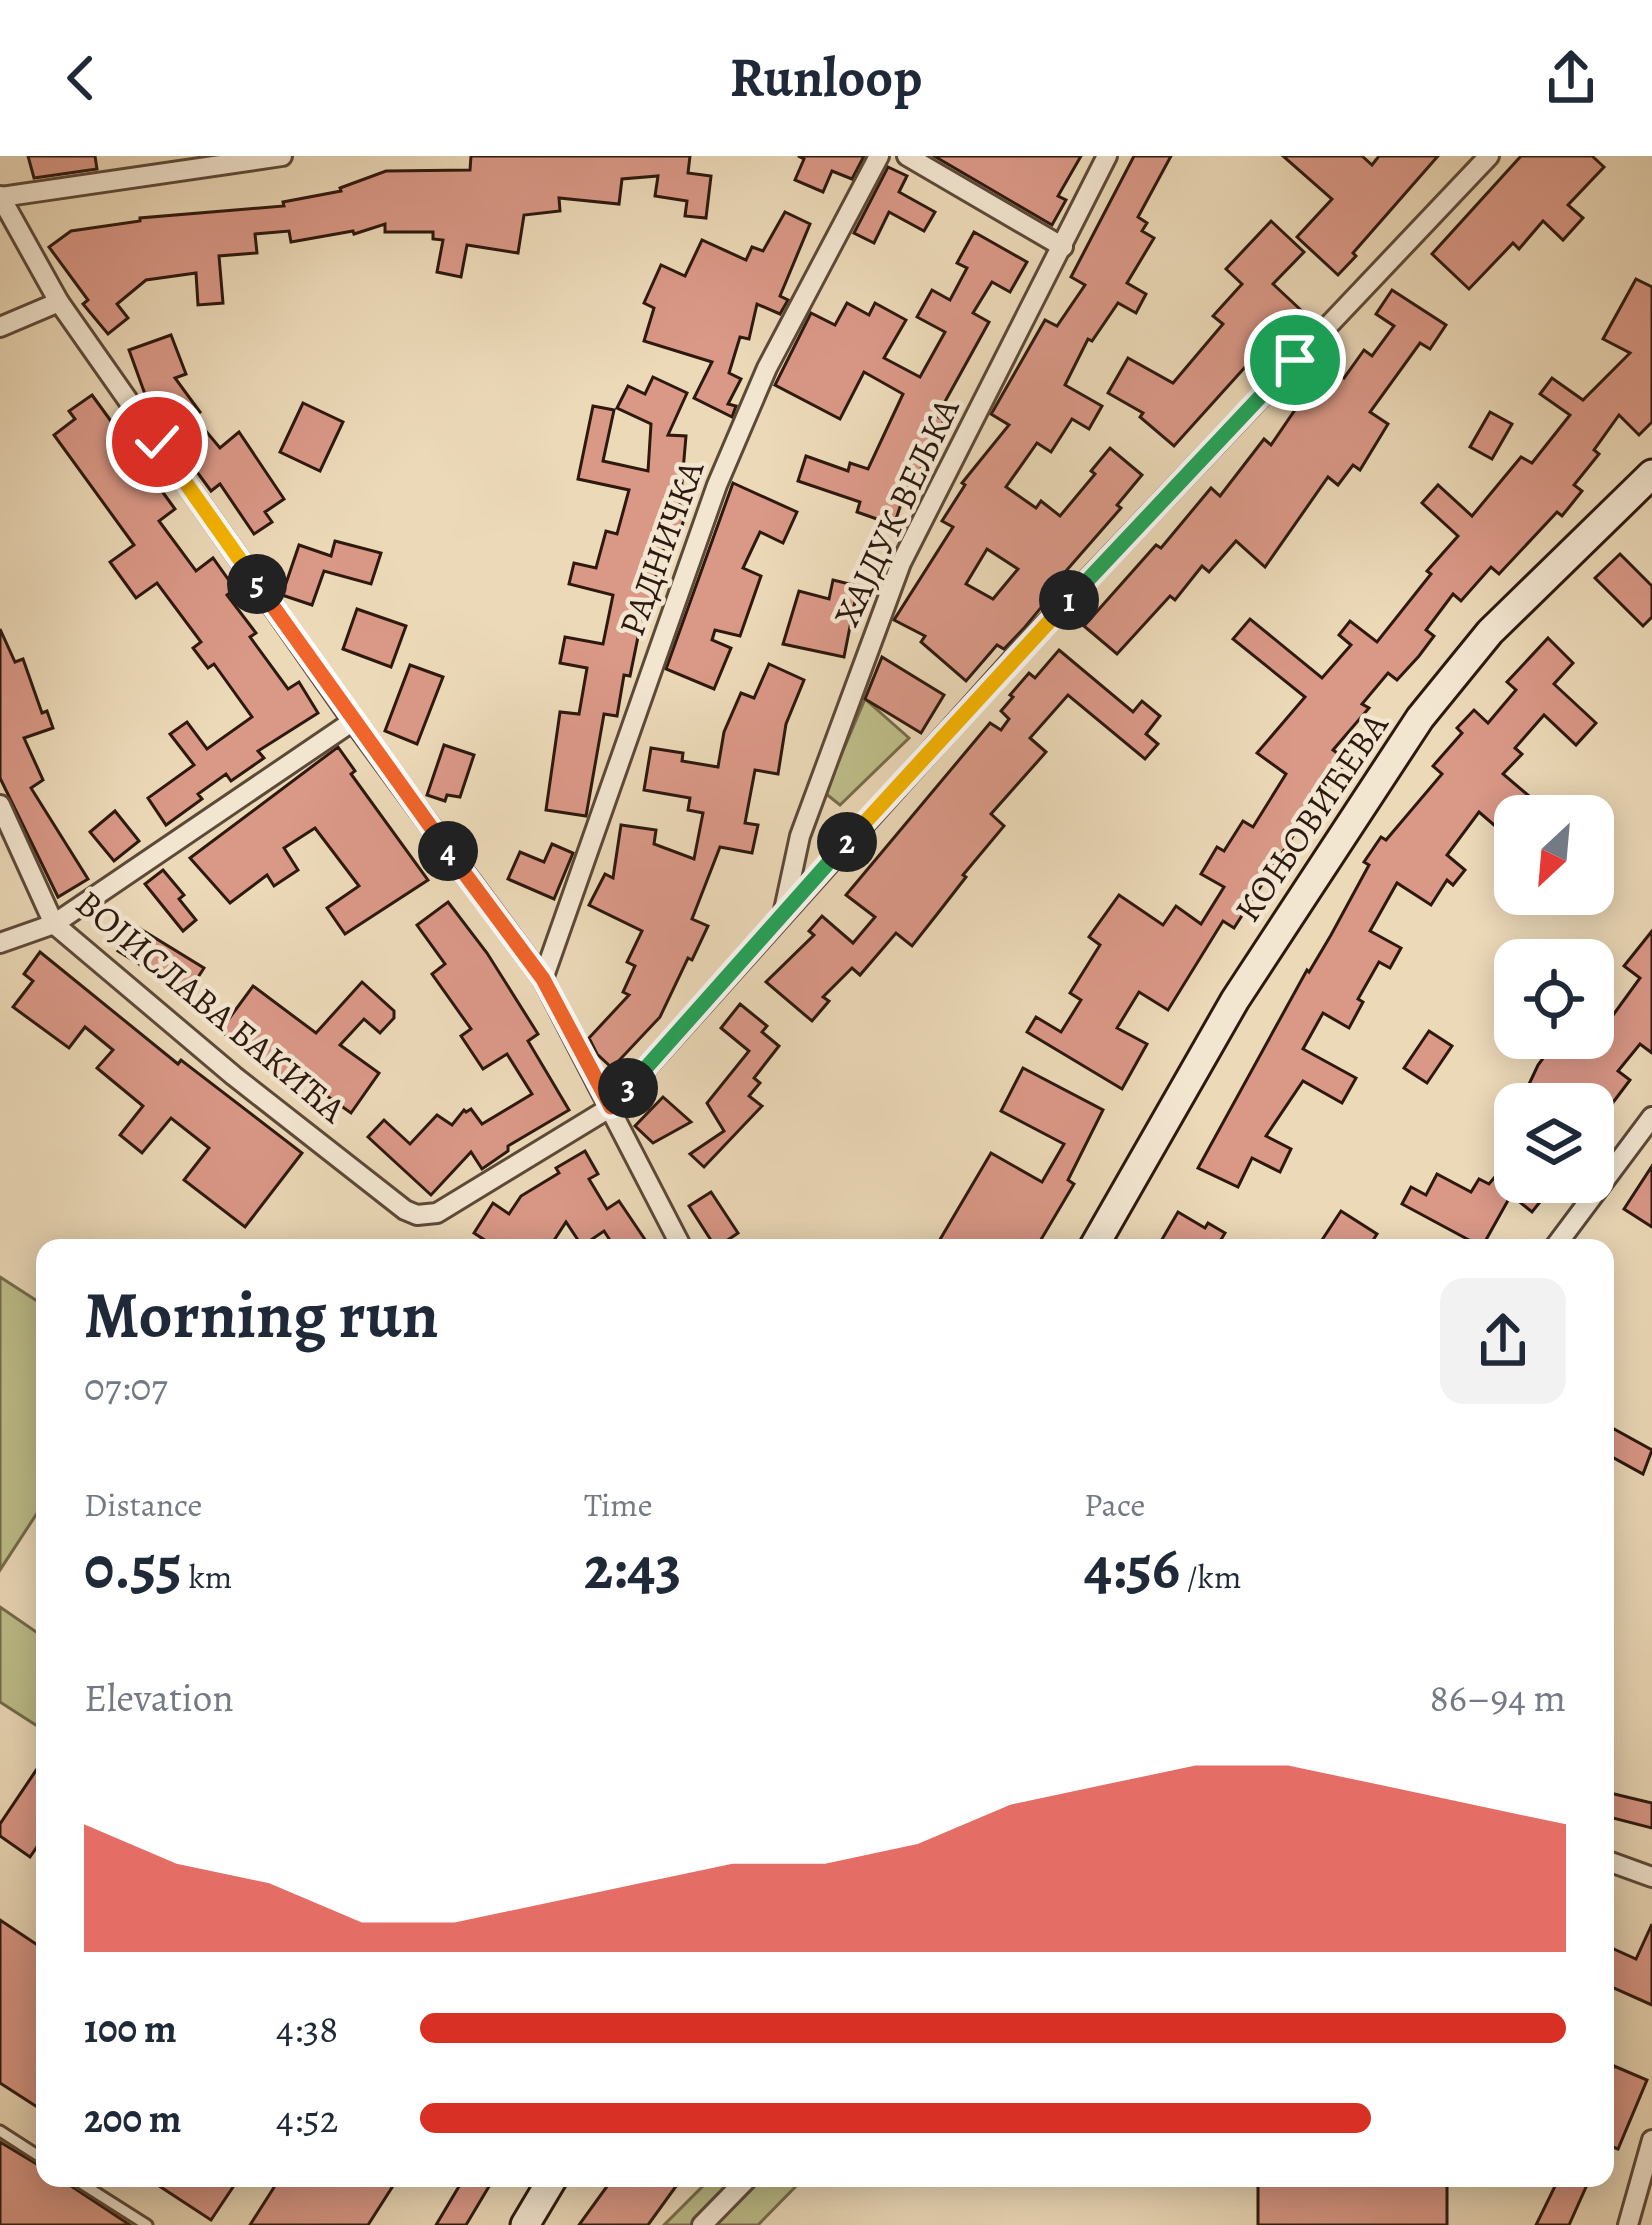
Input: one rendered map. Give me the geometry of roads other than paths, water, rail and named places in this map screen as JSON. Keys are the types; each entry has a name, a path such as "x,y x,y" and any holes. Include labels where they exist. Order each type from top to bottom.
{"main road":[{"name":"КОЊОВИЋЕВА","path":"1098,1239 1235,1000 1420,718 1490,632 1652,474"},
{"path":"525,2225 548,2187"}],"street":[{"path":"282,156 0,196 59,302 353,721 543,979 677,1239"},
{"name":"РАДНИЧКА","path":"543,979 717,485 767,368 878,156"},
{"path":"907,156 1063,247"},
{"name":"ХАЈДУК ВЕЉКА","path":"784,911 800,836 901,563 1107,156"},
{"path":"611,1107 1037,633 1489,156"},
{"path":"0,327 59,302"},
{"path":"0,943 54,924 353,721"},
{"name":"ВОЈИСЛАВА БАКИЋА","path":"0,805 54,924 234,1076 405,1210 437,1213 611,1107"},
{"path":"1561,1239 1652,1117"},
{"path":"1614,1863 1652,1876"},
{"path":"1628,2225 1652,2140"},
{"path":"702,2225 739,2187"}],"lane":[{"path":"0,2131 36,2154"},
{"path":"88,2187 147,2225"}]}
